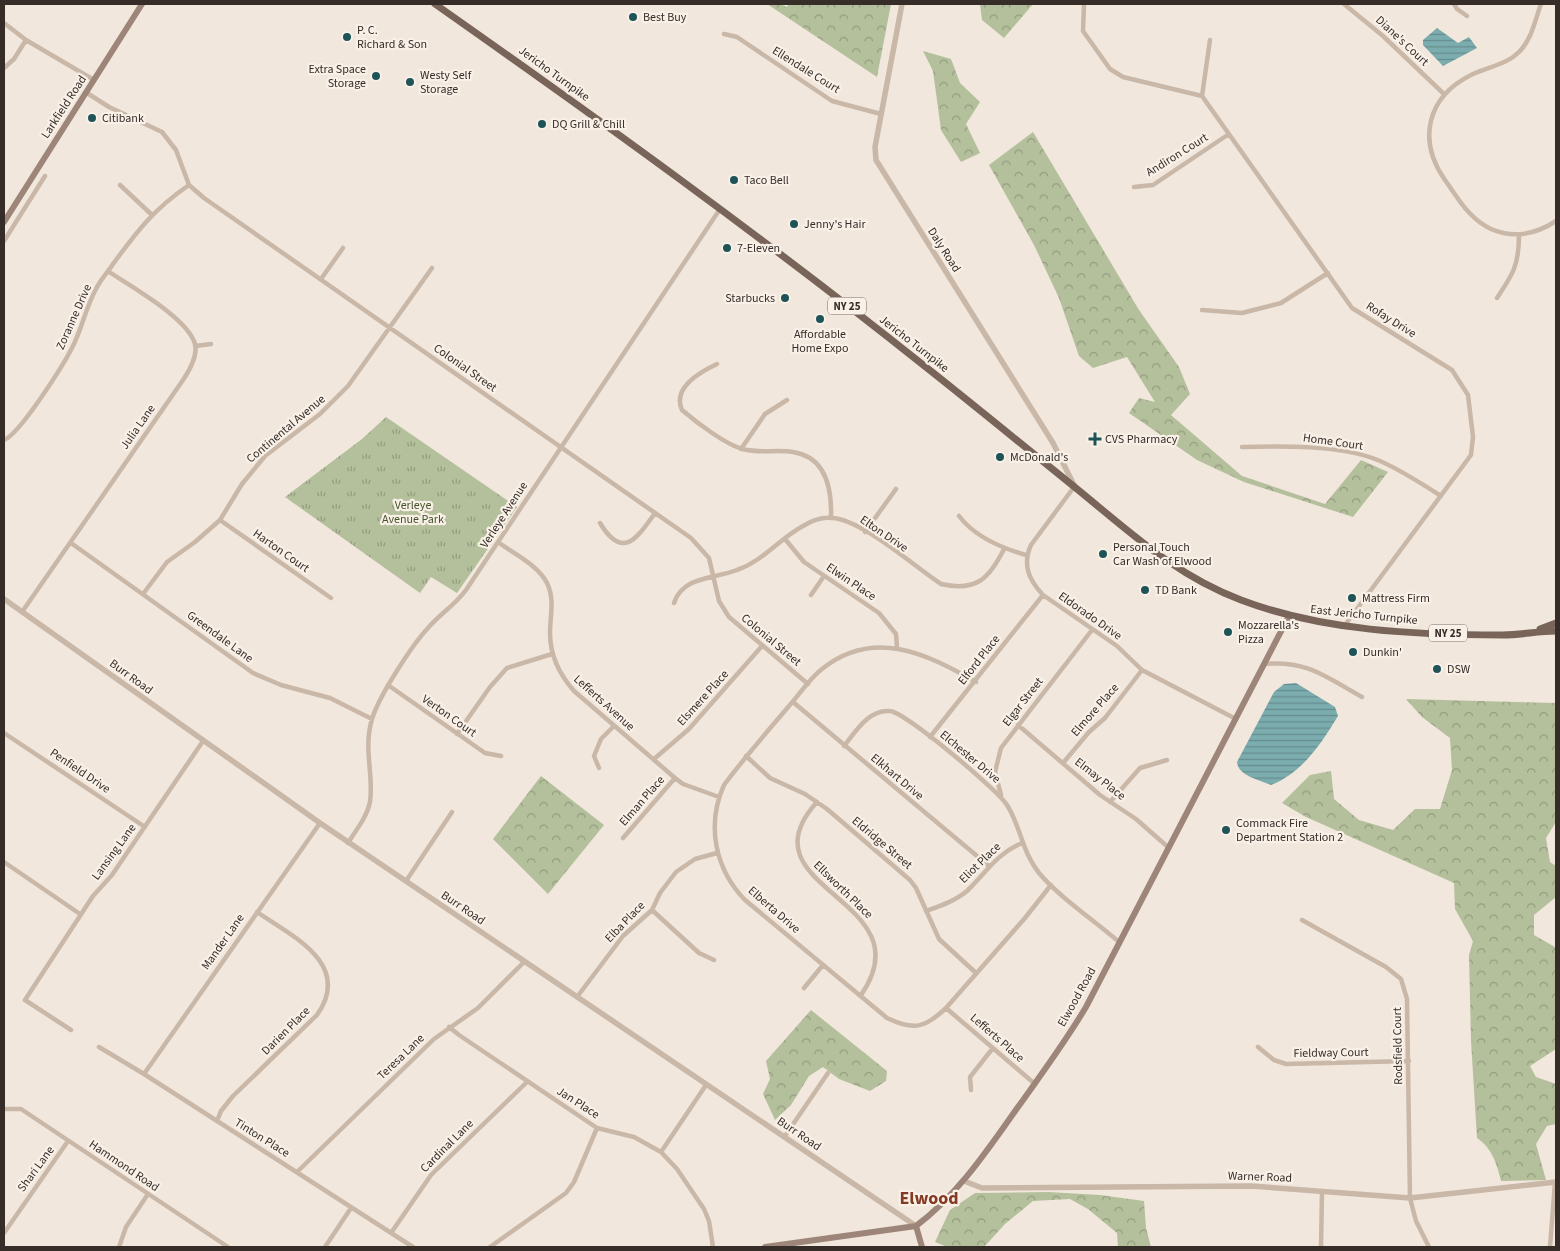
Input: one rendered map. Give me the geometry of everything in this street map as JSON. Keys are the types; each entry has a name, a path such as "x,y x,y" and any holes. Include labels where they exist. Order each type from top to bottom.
{"main road":[{"name":"Larkfield Road","path":"5,218 142,4"},
{"name":"Jericho Turnpike","path":"435,4 720,209 920,362 1180,572 1241,600 1289,616"},
{"name":"East Jericho Turnpike","path":"1289,616 1345,625 1421,632 1506,635 1537,630 1556,631"},
{"name":"Elwood Road","path":"765,1247 916,1226 935,1212 964,1181 1035,1084 1086,1007 1289,616"},
{"path":"1537,630 1556,623"},
{"path":"916,1226 922,1247"}],"street":[{"name":"Daly Road","path":"902,4 875,147 876,160 1053,443 1074,487"},
{"path":"1084,4 1083,31 1101,59 1110,69 1122,77 1202,96 1210,40"},
{"name":"Diane's Court","path":"1344,4 1377,31 1444,94"},
{"path":"1454,4 1457,9 1467,16"},
{"path":"1541,4 1531,33 1518,53 1502,63 1462,79 1444,94 1433,116 1428,137 1432,158 1465,208 1483,225 1500,232 1519,235 1539,231 1556,221"},
{"path":"4,23 26,40 94,80"},
{"name":"Ellendale Court","path":"724,34 737,37 832,101 882,114"},
{"path":"4,68 14,59 26,40"},
{"name":"Colonial Street","path":"87,92 109,107 162,132 176,150 189,184 205,198 691,538 709,558 722,608 739,627 808,684"},
{"name":"Rofay Drive","path":"1202,96 1352,308 1452,370 1468,395 1472,437 1470,455 1345,625"},
{"name":"Andiron Court","path":"1134,187 1153,185 1229,134"},
{"path":"4,242 46,176"},
{"path":"120,184 151,214"},
{"name":"Zoranne Drive","path":"4,440 17,431 25,422 65,360 74,345 96,289 108,271 151,214 189,184"},
{"name":"Verleye Avenue","path":"348,843 370,804 368,754 372,719 388,686 427,628 458,602 720,209"},
{"path":"1496,298 1511,277 1518,261 1519,235"},
{"path":"321,279 343,248"},
{"name":"Continental Avenue","path":"143,594 167,562 195,542 220,520 253,469 266,456 335,401 432,268"},
{"path":"108,271 186,328 196,346 211,344"},
{"path":"1202,310 1242,313 1281,303 1328,273"},
{"name":"Julia Lane","path":"22,612 183,380 190,368 196,346"},
{"path":"674,603 677,594 683,587 714,575 748,566 803,525 830,518 831,504 827,479 814,462 805,455 792,452 762,453 741,449 690,416 679,404 680,395 690,380 717,364"},
{"path":"741,449 765,414 787,400"},
{"name":"Home Court","path":"1242,447 1302,446 1364,456 1376,459 1441,496"},
{"path":"959,516 968,528 1004,549 1026,555 1031,545 1074,487"},
{"path":"866,532 896,489"},
{"path":"600,523 608,536 617,542 627,543 636,540 656,513"},
{"name":"Elton Drive","path":"830,518 842,520 866,532 935,581 952,587 965,587 985,578 992,571 1004,549"},
{"name":"Harton Court","path":"220,520 331,598"},
{"name":"Elwin Place","path":"785,539 796,555 879,613 896,634 896,647"},
{"name":"Lefferts Avenue","path":"498,542 534,567 548,584 551,594 550,633 552,654 564,680 675,778 683,784 719,797"},
{"name":"Greendale Lane","path":"71,543 254,672 281,685 330,698 372,719"},
{"name":"Eldorado Drive","path":"1026,555 1028,574 1043,595 1117,646 1142,670 1236,719"},
{"path":"811,595 824,576"},
{"name":"Elford Place","path":"930,737 976,682 1043,595"},
{"name":"Burr Road","path":"4,599 348,843 916,1226"},
{"name":"Elgar Street","path":"1002,796 995,772 1000,748 1092,630"},
{"name":"Elsmere Place","path":"654,759 690,729 762,646"},
{"path":"896,647 937,660 976,682"},
{"name":"Elberta Drive","path":"896,647 862,649 847,654 820,670 746,756 724,785 719,797 714,827 717,853 723,868 738,893 887,1018 903,1025 917,1026 926,1023 946,1008 1025,918 1051,885"},
{"path":"457,734 494,682 507,668 552,654"},
{"path":"1264,664 1280,663 1309,667 1362,697"},
{"name":"Elmore Place","path":"1064,763 1090,732 1105,718 1142,670"},
{"name":"Verton Court","path":"388,686 486,753 501,756"},
{"name":"Elkhart Drive","path":"793,702 989,866"},
{"name":"Elchester Drive","path":"844,746 870,716 891,710 901,714 1002,796 1013,814 1022,843 1031,863 1051,885 1120,942"},
{"name":"Elmay Place","path":"1018,725 1110,802 1136,819 1169,848"},
{"path":"600,768 594,756 596,748 614,726"},
{"name":"Penfield Drive","path":"4,733 145,827"},
{"name":"Lansing Lane","path":"71,1030 25,1000 80,914 112,875 202,741"},
{"name":"Eldridge Street","path":"746,756 770,778 817,802 910,880 916,888 939,939 976,973"},
{"path":"1110,802 1140,768 1167,760"},
{"name":"Elman Place","path":"624,838 675,778"},
{"name":"Ellsworth Place","path":"817,802 808,812 798,834 800,857 810,875 853,911 868,930 875,951 875,962 873,974 860,995"},
{"path":"406,881 452,812"},
{"name":"Mander Lane","path":"144,1074 320,823"},
{"name":"Eliot Place","path":"926,911 955,900 1003,852 1022,843"},
{"name":"Elba Place","path":"577,997 623,936 652,910 660,893 676,872 696,859 717,853"},
{"path":"4,862 80,914"},
{"path":"652,910 699,952 714,960"},
{"name":"Darien Place","path":"217,1121 221,1111 233,1096 317,1015 323,1006 327,994 327,974 313,951 256,912"},
{"name":"Rodsfield Court","path":"1302,920 1386,967 1401,979 1407,999 1410,1198 1416,1220 1429,1247"},
{"name":"Teresa Lane","path":"297,1172 449,1026 478,1008 524,962"},
{"path":"804,988 823,965"},
{"name":"Lefferts Place","path":"946,1008 1035,1084"},
{"name":"Jan Place","path":"449,1026 527,1082 597,1128 634,1138 661,1152 676,1169 704,1209 709,1221 714,1247"},
{"name":"Tinton Place","path":"99,1047 413,1247"},
{"name":"Fieldway Court","path":"1258,1047 1274,1060 1286,1064 1409,1061"},
{"path":"970,1090 970,1076 993,1048"},
{"path":"785,1136 828,1073"},
{"name":"Cardinal Lane","path":"391,1233 431,1176 527,1082"},
{"path":"661,1152 706,1085"},
{"name":"Hammond Road","path":"6,1109 21,1109 228,1247"},
{"path":"490,1247 566,1193 574,1182 597,1128"},
{"name":"Shari Lane","path":"4,1233 68,1141"},
{"name":"Warner Road","path":"964,1181 982,1188 1251,1186 1410,1198 1555,1182"},
{"path":"1550,1247 1555,1182"},
{"path":"1321,1247 1322,1192"},
{"path":"119,1247 126,1227 148,1194"},
{"path":"325,1247 351,1208"}],"green space":[{"path":"767,4 781,4 786,7 790,4 891,4 877,77"},
{"path":"980,4 1033,4 1004,38 982,20"},
{"path":"923,51 951,59 960,83 980,102 966,124 980,153 961,162 941,130 933,71"},
{"path":"1033,132 1139,310 1179,367 1190,394 1171,415 1242,476 1325,504 1361,460 1388,472 1353,517 1244,482 1197,460 1129,413 1139,398 1155,402 1127,357 1093,368 1079,356 1059,298 1034,245 989,165"},
{"name":"Verleye Avenue Park","path":"386,417 517,507 457,593 431,577 420,593 285,497 362,439"},
{"path":"1406,699 1556,703 1556,822 1546,838 1550,862 1556,866 1556,897 1534,915 1534,935 1555,947 1556,951 1556,1049 1530,1066 1536,1077 1556,1084 1556,1124 1547,1126 1536,1144 1546,1180 1501,1181 1493,1157 1487,1147 1477,1138 1471,1041 1469,955 1473,941 1455,909 1454,883 1306,817 1282,803 1310,775 1331,771 1334,799 1359,820 1393,830 1415,809 1440,809 1452,770 1450,738 1422,717"},
{"path":"541,776 604,825 548,894 493,839"},
{"path":"811,1010 887,1071 886,1081 870,1091 839,1079 823,1067 809,1076 791,1105 775,1120 763,1094 770,1079 766,1061"},
{"path":"1048,1192 1100,1195 1144,1201 1146,1228 1151,1247 1118,1247 1117,1233 1088,1209 1070,1199 1033,1201 1005,1224 984,1247 947,1247 935,1242 950,1210 975,1193"}],"water":[{"path":"1437,28 1458,43 1469,37 1477,48 1443,66 1423,45 1423,40"},
{"path":"1296,683 1335,707 1338,716 1310,756 1292,773 1271,785 1245,774 1238,767 1237,762 1274,692 1284,684"}],"place":[{"name":"Best Buy","path":"633,17"},
{"name":"P. C. Richard & Son","path":"347,37"},
{"name":"Extra Space Storage","path":"376,76"},
{"name":"Westy Self Storage","path":"410,82"},
{"name":"Citibank","path":"92,118"},
{"name":"DQ Grill & Chill","path":"542,124"},
{"name":"Taco Bell","path":"734,180"},
{"name":"Jenny's Hair","path":"794,224"},
{"name":"7-Eleven","path":"727,248"},
{"name":"Starbucks","path":"785,298"},
{"name":"Affordable Home Expo","path":"820,319"},
{"name":"CVS Pharmacy","path":"1095,439"},
{"name":"McDonald's","path":"1000,457"},
{"name":"Personal Touch Car Wash of Elwood","path":"1103,554"},
{"name":"TD Bank","path":"1145,590"},
{"name":"Mattress Firm","path":"1352,598"},
{"name":"Mozzarella's Pizza","path":"1228,632"},
{"name":"Dunkin'","path":"1353,652"},
{"name":"DSW","path":"1437,669"},
{"name":"Commack Fire Department Station 2","path":"1226,830"}],"district":[{"name":"Elwood","path":"929,1198"}]}
